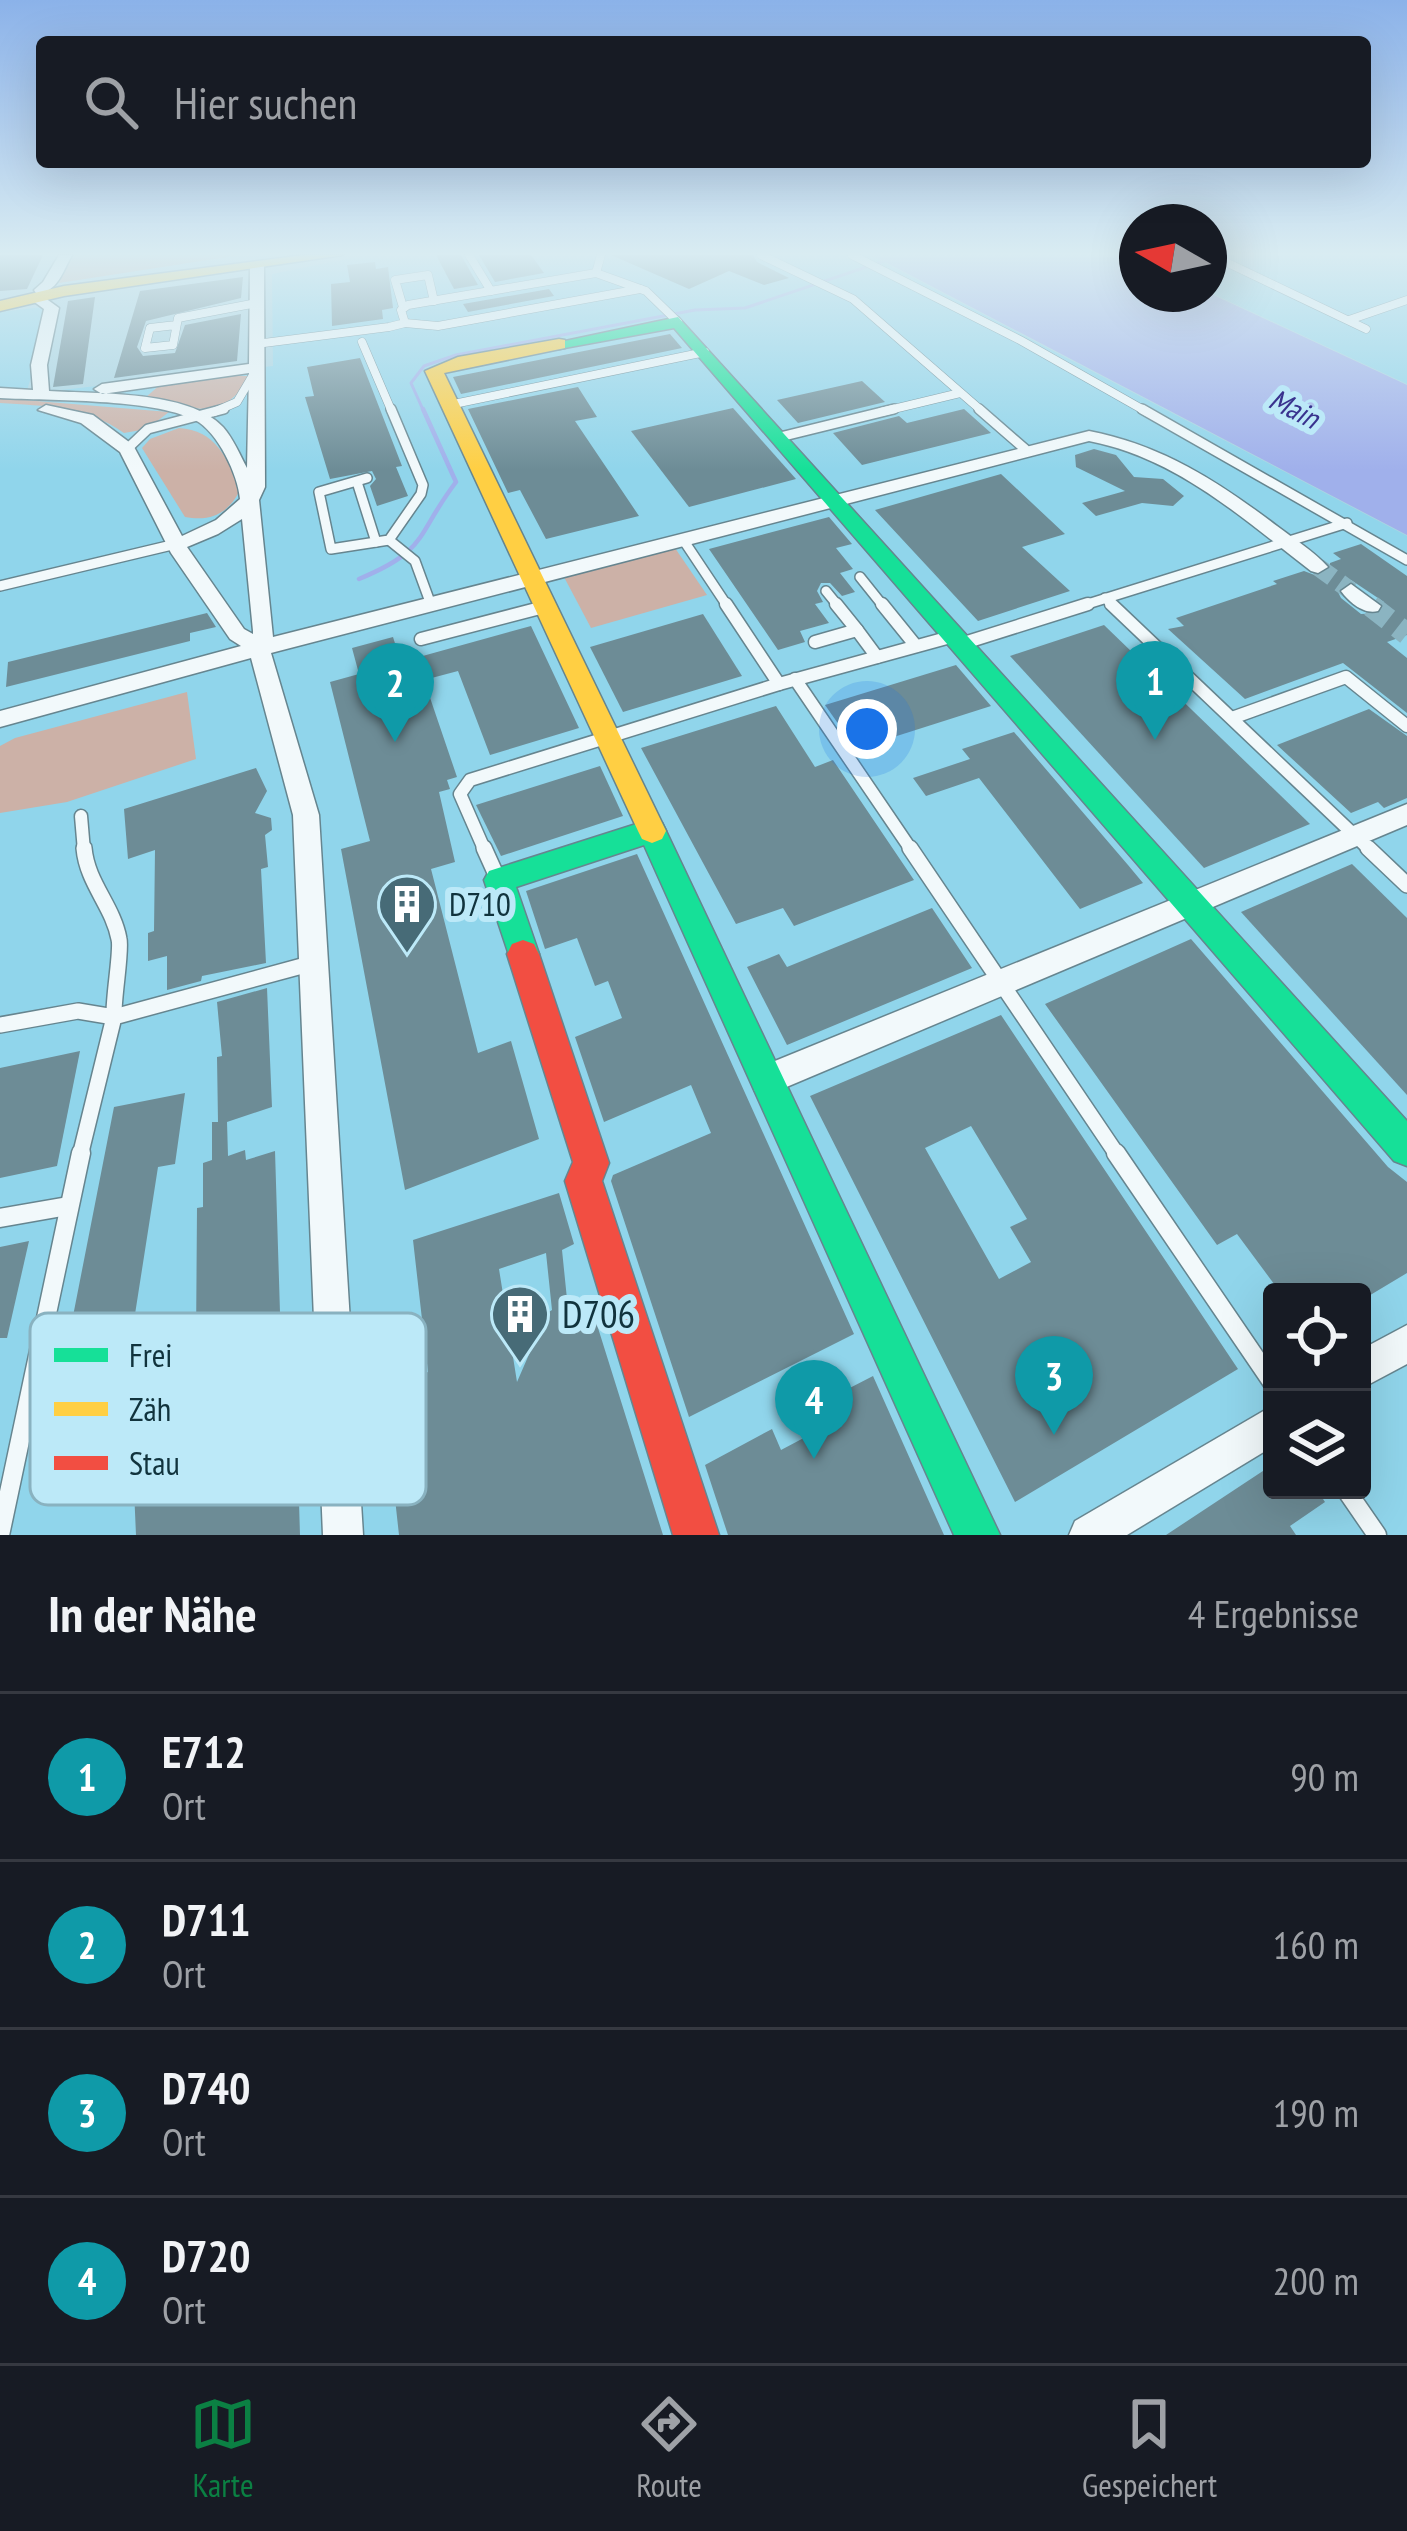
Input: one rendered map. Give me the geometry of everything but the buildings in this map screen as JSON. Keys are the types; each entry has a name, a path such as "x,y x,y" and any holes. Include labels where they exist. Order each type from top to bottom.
{"street":[{"path":"41,327 41,396"},
{"path":"176,544 220,526 251,500 256,487 256,327"},
{"path":"621,327 442,367 434,371 434,378 652,831 977,1535"},
{"path":"683,327 1407,1148"},
{"path":"94,390 254,368"},
{"path":"0,393 39,376"},
{"path":"0,393 154,403 201,417 230,448 251,500 264,631 259,647 306,814 331,1313"},
{"path":"0,407 87,418 127,449 176,544 237,634 259,647"},
{"path":"0,719 430,602 537,594 683,542 1089,436 1124,442 1207,486 1318,567"},
{"path":"160,514 185,523 220,526"},
{"path":"1351,591 1371,606"},
{"path":"766,1079 1407,814"},
{"path":"652,831 499,880 591,1163 583,1181 697,1535"},
{"path":"1371,1365 1407,1343"},
{"path":"1089,1535 1263,1430"},
{"path":"341,1505 343,1535"}],"lane":[{"path":"162,327 150,328 145,348 173,345 176,327"},
{"path":"256,344 379,327"},
{"path":"882,327 1025,449"},
{"path":"994,327 1407,560"},
{"path":"1362,327 1366,329"},
{"path":"362,342 416,467 422,494 382,541"},
{"path":"448,406 705,352"},
{"path":"127,449 147,430 201,417 241,400 250,388 254,368"},
{"path":"780,437 961,393"},
{"path":"399,471 416,467"},
{"path":"382,541 362,480 319,492 331,549 382,541 402,550 415,561 430,602"},
{"path":"499,880 460,794 464,785 779,684 916,646 959,640 1347,523"},
{"path":"683,542 779,684"},
{"path":"0,586 176,544"},
{"path":"860,578 916,646"},
{"path":"826,591 877,657"},
{"path":"421,639 537,594"},
{"path":"1105,598 1407,885"},
{"path":"815,642 857,630"},
{"path":"1232,718 1346,677 1407,726"},
{"path":"795,680 1263,1369"},
{"path":"46,1313 114,1017 113,982 120,940 86,871 81,816"},
{"path":"0,1025 78,1011 114,1017 313,962"},
{"path":"0,1218 68,1205"},
{"path":"0,1535 30,1389"},
{"path":"1352,1499 1377,1535"}],"shaded area":[{"path":"0,327 46,327 26,394 273,366 273,327 1007,327 1407,536 1407,1535 0,1535"},
{"path":"1284,327 1407,327 1407,384"},
{"path":"250,376 229,401 217,406 191,408 146,397 161,384"},
{"path":"0,398 169,412 147,429 124,433 80,412 0,403"},
{"path":"179,428 211,440 230,467 240,490 218,514 185,517 142,448 150,439"},
{"path":"675,548 707,595 591,628 564,577"},
{"path":"187,692 196,759 67,802 0,813 0,746"}],"water":[{"name":"Main","path":"1009,327 1281,327 1407,385 1407,535"}],"waterway":[{"path":"424,412 411,383 424,366 456,355 607,327"},
{"path":"359,579 410,550 456,482 423,409"}],"tunnel":[{"path":"1318,567 1351,591"},
{"path":"1371,606 1407,634"}],"traffic: fast":[{"path":"559,344 653,327"},
{"path":"682,327 1407,1148"},
{"path":"523,954 499,880 652,831 977,1535"}],"traffic: slow":[{"path":"559,344 458,362 434,371 652,831"}],"traffic: jam":[{"path":"523,954 591,1163 583,1181 696,1535"}],"place":[{"name":"E712","path":"1155,740"},
{"name":"D711","path":"395,742"},
{"name":"D710","path":"407,955"},
{"name":"D706","path":"520,1365"},
{"name":"D740","path":"1054,1435"},
{"name":"D720","path":"814,1459"}]}
